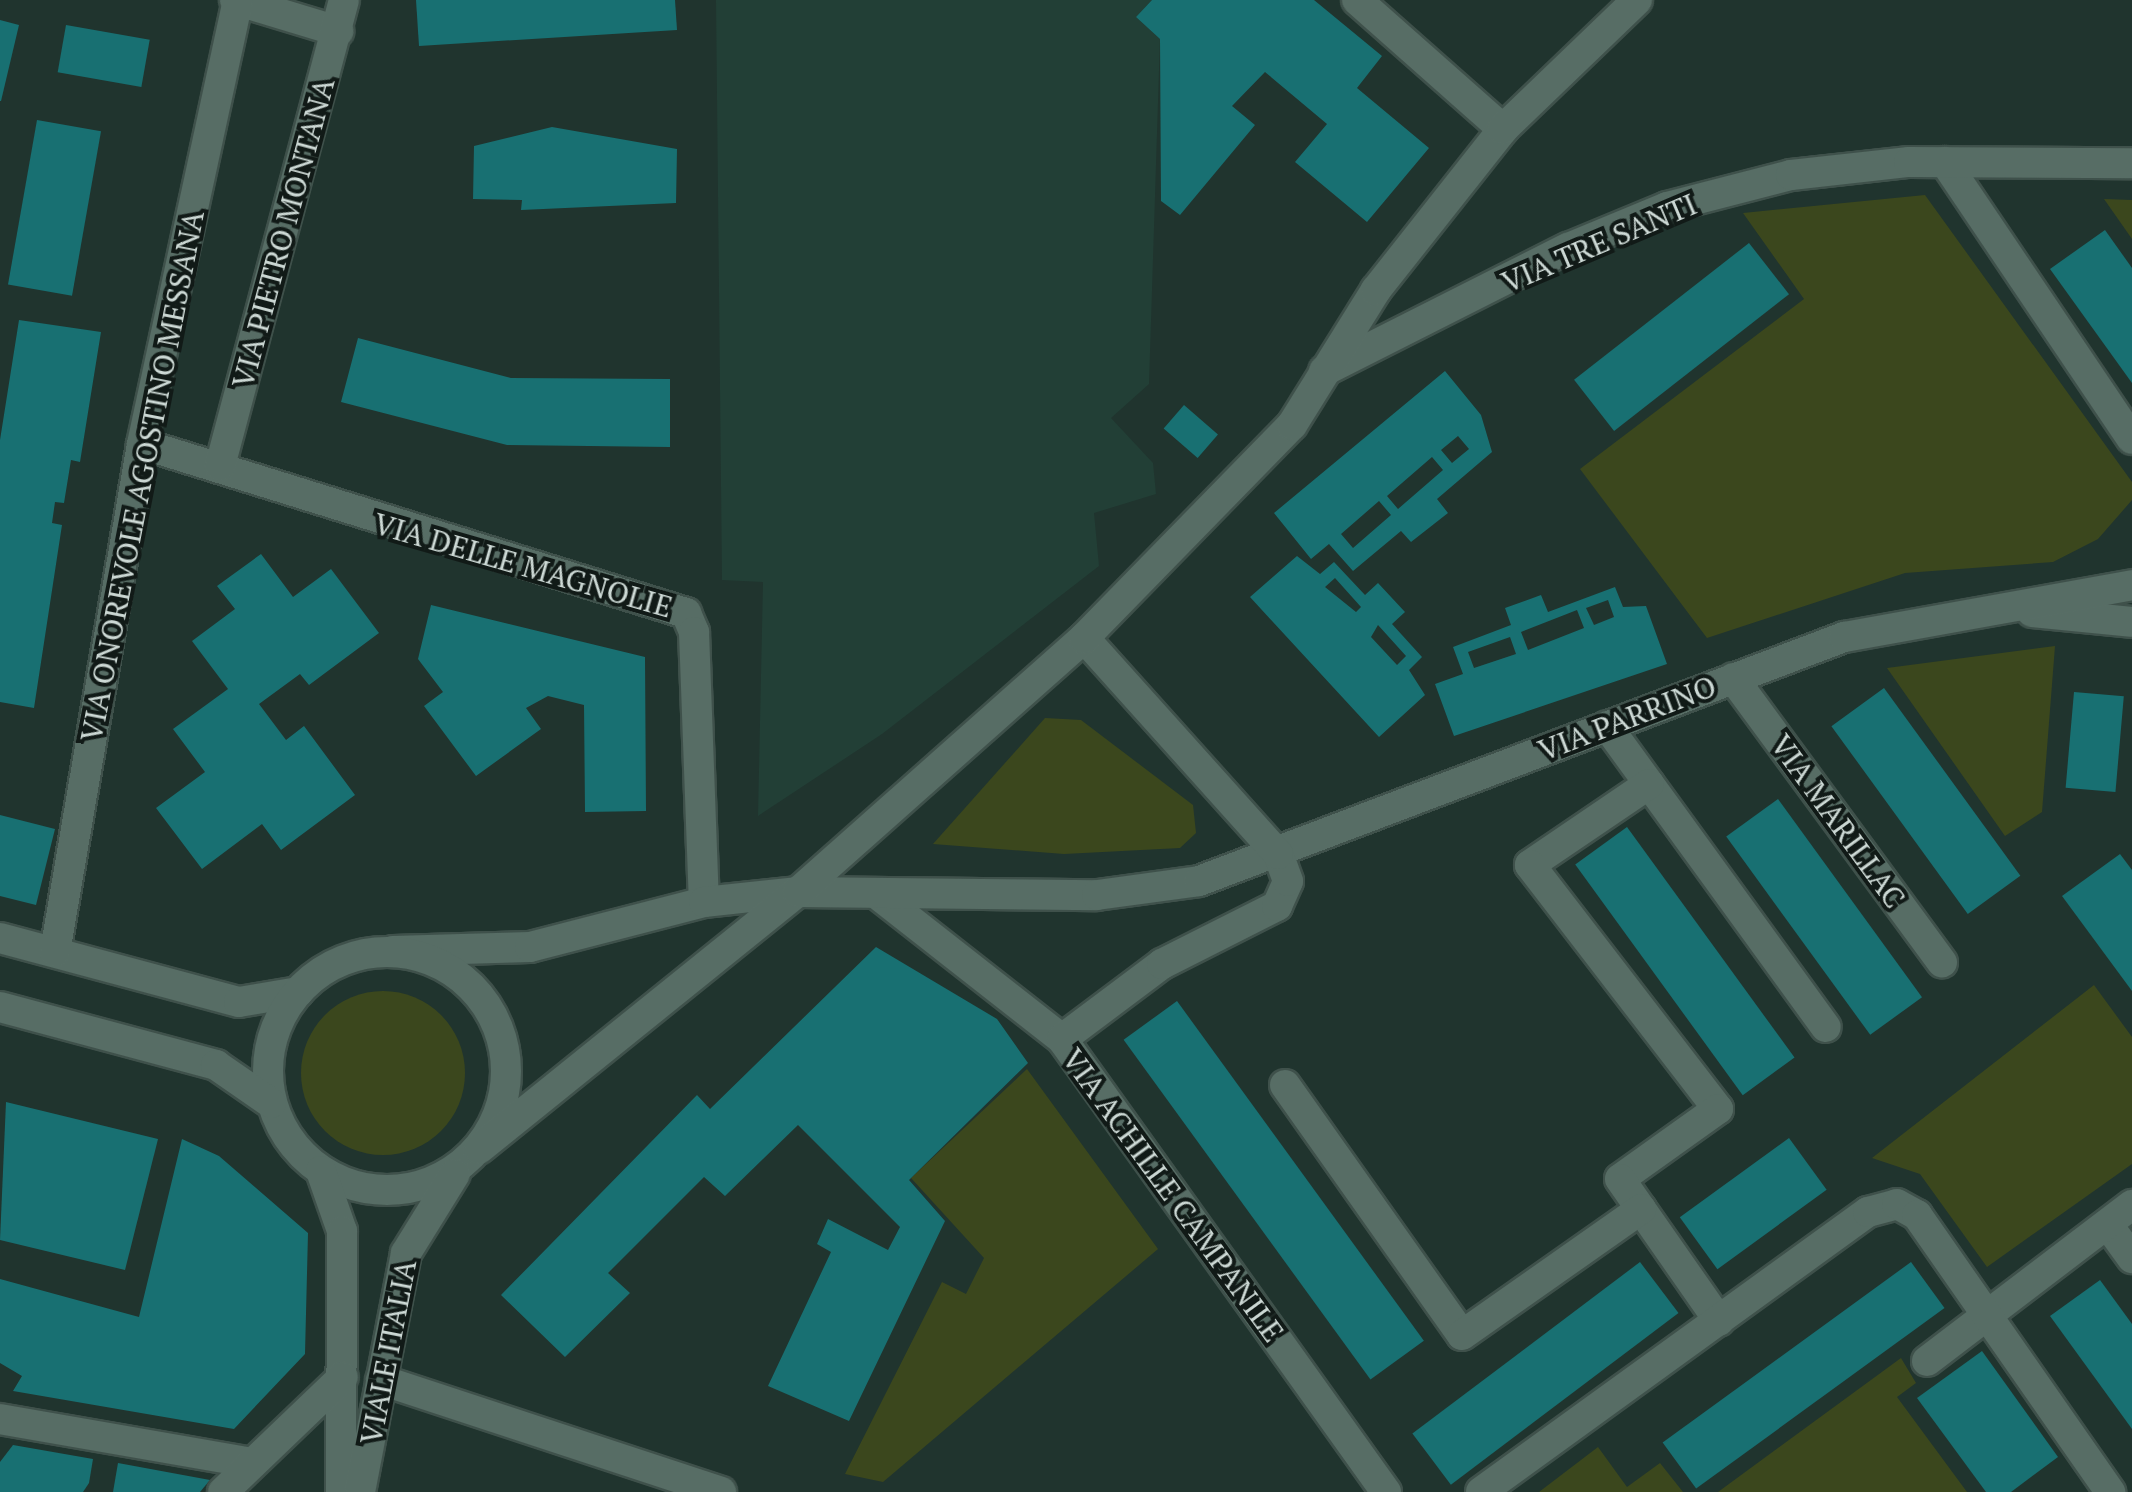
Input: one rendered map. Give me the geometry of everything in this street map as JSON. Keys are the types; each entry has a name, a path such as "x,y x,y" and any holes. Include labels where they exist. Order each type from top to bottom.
{"street":[{"path":"236,0 338,32"},
{"name":"VIA ONOREVOLE AGOSTINO MESSANA","path":"55,952 142,444 236,0"},
{"name":"VIA PIETRO MONTANA","path":"220,466 344,0"},
{"path":"1357,0 1503,129"},
{"path":"469,1158 499,1117 504,1042 463,978 392,952 325,968 298,992 267,1064 272,1103 290,1142 321,1171 391,1192 469,1158 798,892 1084,638 1292,426 1322,372 1503,129 1636,0"},
{"path":"1944,162 2132,439"},
{"name":"VIA TRE SANTI","path":"1322,372 1668,207 1791,175 1944,162 2132,163"},
{"name":"VIA DELLE MAGNOLIE","path":"142,444 220,466 300,499 686,613 694,632 704,902"},
{"name":"VIA PARRINO","path":"392,952 530,946 704,902 798,892 1097,895 1199,880 1278,854 1844,636 2132,584"},
{"name":"VIA PARRINO","path":"1984,608 2132,622"},
{"path":"1062,1039 1162,964 1277,906 1288,881 1278,854 1084,638"},
{"name":"VIA MARILLAC","path":"1733,678 1942,963"},
{"path":"1606,726 1826,1027"},
{"path":"1650,784 1530,864 1718,1109 1620,1179 1719,1321"},
{"name":"VIA ACHILLE CAMPANILE","path":"877,894 1062,1039 1386,1492"},
{"path":"0,938 239,1002 298,992"},
{"path":"0,1007 216,1066 272,1103"},
{"path":"1284,1085 1462,1335 1641,1208"},
{"name":"VIALE ITALIA","path":"360,1492 406,1253 469,1158"},
{"name":"VIALE ITALIA","path":"321,1171 342,1231 342,1492"},
{"path":"1481,1492 1868,1212 1897,1204 1917,1215 2110,1492"},
{"path":"1927,1361 2132,1206"},
{"path":"2108,1226 2132,1258"},
{"path":"223,1492 246,1462 343,1377"},
{"path":"381,1380 721,1492"},
{"path":"2,1423 246,1462"}],"shaded area":[{"path":"716,0 1152,0 1136,17 1160,39 1149,384 1111,418 1153,463 1156,494 1094,513 1099,566 882,734 758,816 763,582 722,580"}],"green space":[{"path":"1925,195 2132,482 2132,500 2098,539 2053,562 1905,573 1707,638 1580,469 1804,299 1743,213"},
{"path":"2104,199 2132,200 2132,239"},
{"path":"2055,646 2042,812 2005,836 1887,668"},
{"path":"1045,718 1081,720 1193,805 1196,833 1180,848 1064,854 933,844"},
{"path":"2094,985 2132,1037 2132,1164 1987,1267 1920,1174 1872,1158"},
{"path":"383,991 414,997 441,1015 459,1042 465,1073 459,1104 441,1131 414,1149 383,1155 352,1149 325,1131 307,1104 301,1073 307,1042 325,1015 352,997"},
{"path":"1027,1069 1158,1249 883,1482 845,1474 942,1282 966,1294 984,1258 911,1178"},
{"path":"1901,1358 1916,1383 1897,1397 1967,1492 1718,1492"},
{"path":"1598,1447 1627,1487 1660,1463 1683,1492 1539,1492"}],"building":[{"path":"416,0 675,0 677,30 419,46"},
{"path":"1152,0 1314,0 1382,56 1357,88 1429,148 1367,222 1295,162 1327,124 1265,72 1232,106 1255,125 1180,215 1161,201 1160,39 1136,17"},
{"path":"0,20 19,25 1,101 0,101"},
{"path":"66,25 150,40 141,87 58,72"},
{"path":"37,120 101,131 72,296 8,284"},
{"path":"552,127 677,149 676,203 521,210 522,200 473,199 474,146"},
{"path":"2105,230 2132,268 2132,383 2050,269"},
{"path":"1749,243 1789,294 1614,431 1574,380"},
{"path":"19,320 101,332 80,462 71,460 64,503 55,502 52,523 62,525 34,708 0,702 0,440"},
{"path":"358,338 511,378 670,379 670,447 507,445 341,402"},
{"path":"1445,371 1481,415 1492,452 1437,499 1448,513 1411,542 1401,531 1353,571 1329,544 1311,559 1274,513","holes":["1458,436 1469,449 1452,463 1441,450","1432,457 1443,470 1398,509 1387,496","1379,501 1391,515 1353,548 1341,534"]},
{"path":"1184,405 1218,435 1198,458 1164,428"},
{"path":"261,554 293,597 331,569 379,633 309,685 300,674 259,704 286,740 304,726 355,795 281,850 262,824 202,869 156,808 205,772 173,729 228,689 192,641 235,609 217,586"},
{"path":"1297,556 1320,574 1334,562 1365,595 1378,583 1405,612 1392,624 1422,657 1409,670 1425,695 1379,737 1250,597","holes":["1335,578 1361,607 1356,612 1325,587","1378,625 1406,656 1397,665 1371,637"]},
{"path":"1615,587 1623,607 1646,606 1667,664 1454,736 1435,684 1463,674 1453,647 1511,625 1505,608 1541,595 1548,612","holes":["1608,600 1614,617 1594,625 1586,608","1577,610 1584,628 1528,650 1521,632","1510,637 1516,654 1474,668 1468,652"]},
{"path":"431,605 645,657 646,811 585,812 584,705 548,696 526,708 541,729 476,776 424,706 443,692 418,659"},
{"path":"1884,688 2020,876 1968,914 1831,726"},
{"path":"2074,692 2124,696 2115,792 2066,788"},
{"path":"1778,799 1922,997 1870,1035 1726,837"},
{"path":"0,815 55,829 36,905 0,896"},
{"path":"1627,827 1795,1058 1743,1095 1575,865"},
{"path":"2120,854 2132,870 2132,991 2062,896"},
{"path":"876,947 997,1019 1028,1063 909,1180 945,1221 849,1421 768,1386 831,1252 817,1244 828,1219 888,1250 900,1227 798,1125 725,1196 704,1177 608,1273 630,1293 565,1357 501,1295 697,1095 710,1109"},
{"path":"1177,1001 1424,1341 1370,1380 1124,1040"},
{"path":"6,1102 158,1139 125,1270 0,1240"},
{"path":"1789,1138 1827,1190 1717,1269 1680,1217"},
{"path":"182,1139 219,1156 308,1233 305,1354 234,1429 13,1391 22,1376 0,1363 0,1279 139,1317"},
{"path":"1640,1262 1679,1313 1451,1485 1412,1434"},
{"path":"1911,1262 1945,1308 1696,1489 1663,1442"},
{"path":"2100,1280 2132,1324 2132,1429 2050,1316"},
{"path":"1982,1351 2058,1457 2011,1492 1986,1492 1917,1398"},
{"path":"13,1445 93,1459 89,1483 83,1492 0,1492 0,1462"},
{"path":"118,1463 210,1480 200,1492 113,1492"}]}
